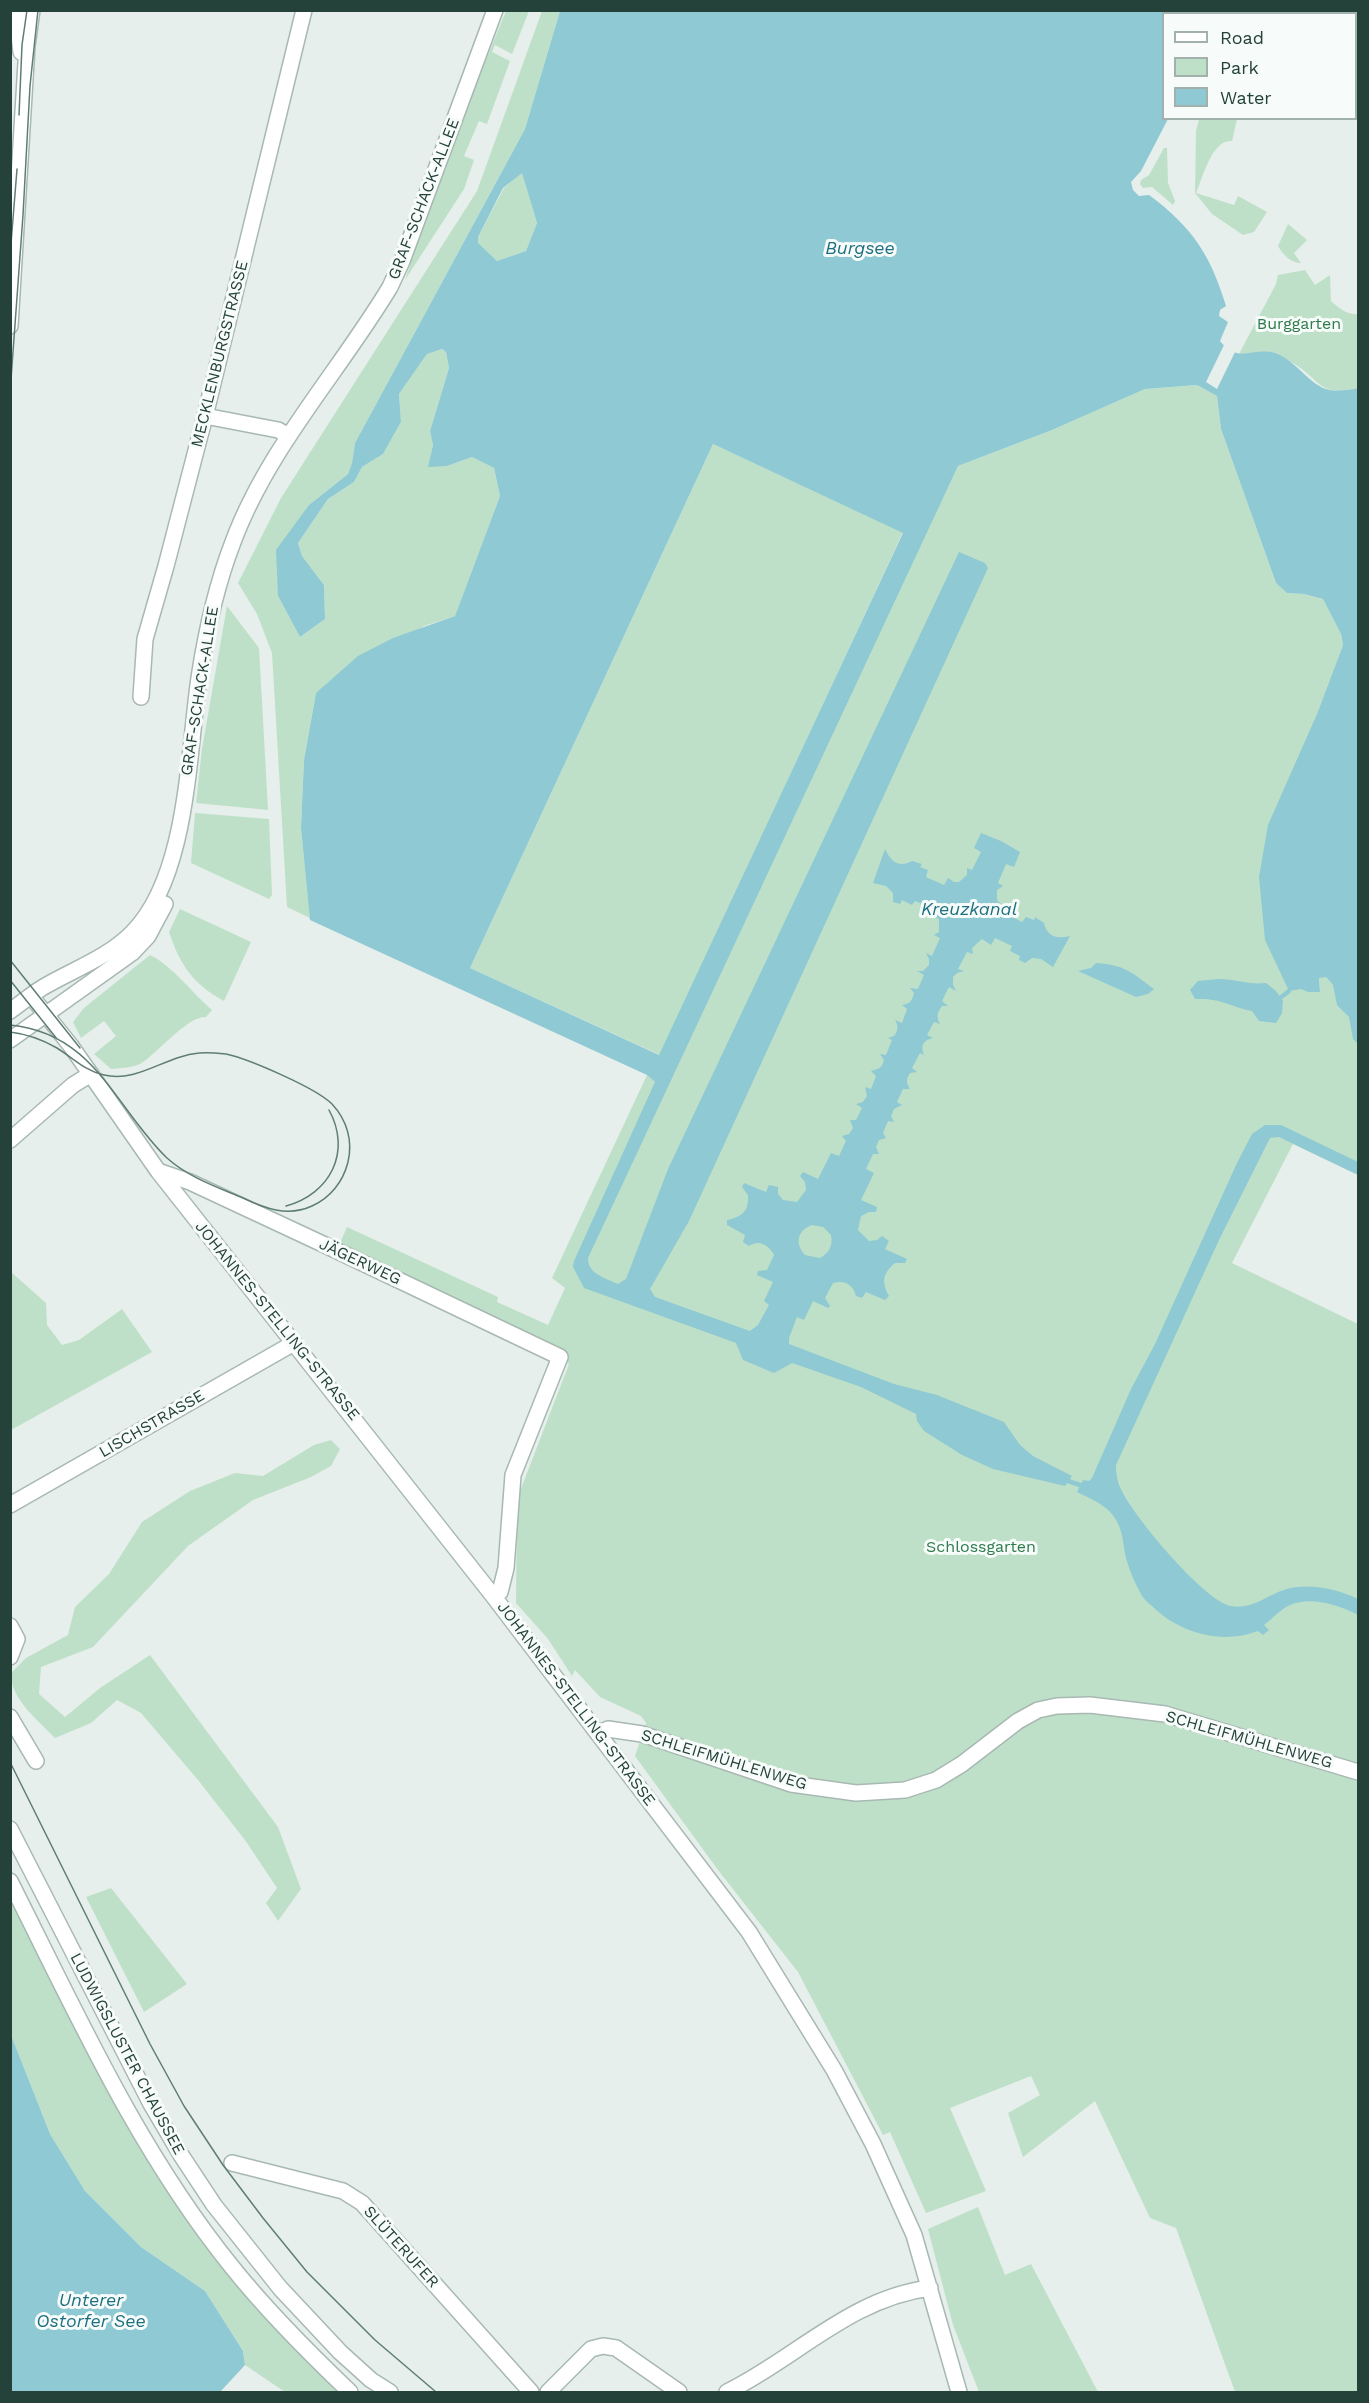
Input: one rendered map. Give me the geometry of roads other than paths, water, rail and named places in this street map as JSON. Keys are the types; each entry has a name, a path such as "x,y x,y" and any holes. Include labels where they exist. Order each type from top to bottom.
{"street":[{"path":"16,10 25,86"},
{"path":"10,326 27,46 32,10"},
{"name":"MECKLENBURGSTRASSE","path":"141,698 145,639 205,416 304,10"},
{"name":"GRAF-SCHACK-ALLEE","path":"10,1040 119,964 147,936 168,898 174,879 199,677 215,595 239,529 289,436 390,287 402,261 495,10"},
{"path":"205,416 278,430 289,436"},
{"name":"GRAF-SCHACK-ALLEE","path":"10,1011 46,985 111,951 149,914 168,874 181,819"},
{"name":"JOHANNES-STELLING-STRASSE","path":"31,996 91,1074 158,1171 494,1597 735,1914 798,2009 834,2070 873,2144 914,2235 959,2392"},
{"path":"10,1140 73,1085 91,1074"},
{"name":"JÄGERWEG","path":"158,1171 190,1182 560,1357 513,1475 506,1568 500,1592 494,1597"},
{"name":"LISCHSTRASSE","path":"10,1505 294,1343"},
{"path":"10,1626 17,1639 10,1657"},
{"name":"SCHLEIFMÜHLENWEG","path":"598,1734 608,1729 642,1734 791,1784 856,1793 905,1790 936,1780 962,1764 1018,1721 1038,1710 1057,1706 1090,1705 1165,1714 1358,1774"},
{"path":"10,1717 36,1761"},
{"name":"LUDWIGSLUSTER CHAUSSEE","path":"10,1829 145,2094 198,2180 239,2238 280,2288 340,2352 371,2380 390,2392"},
{"name":"LUDWIGSLUSTER CHAUSSEE","path":"10,1881 99,2059 162,2169 231,2266 292,2336 350,2392"},
{"name":"SLÜTERUFER","path":"232,2163 343,2190 362,2204 531,2392"},
{"path":"727,2392 850,2314 884,2299 930,2288"},
{"path":"548,2392 591,2349 603,2346 616,2348 679,2392"}],"water":[{"name":"Burgsee","path":"560,11 1194,11 1162,12 1162,120 1167,120 1141,171 1131,182 1133,190 1139,196 1149,195 1164,207 1198,243 1213,271 1226,306 1220,310 1219,316 1228,322 1220,341 1226,348 1232,352 1244,354 1271,352 1279,354 1312,381 1326,389 1338,391 1358,388 1358,1044 1353,1039 1349,1017 1337,1005 1333,985 1326,977 1319,978 1320,992 1308,992 1301,989 1289,991 1265,940 1259,877 1268,825 1317,714 1343,645 1341,634 1323,599 1304,594 1287,593 1276,583 1221,429 1217,396 1197,385 1145,389 1052,430 958,466 588,1258 594,1272 603,1277 618,1284 626,1279 668,1169 959,552 985,563 988,568 689,1221 650,1289 655,1297 750,1331 758,1325 769,1305 764,1301 773,1282 757,1275 758,1271 767,1270 774,1255 763,1244 756,1243 749,1246 743,1242 745,1235 727,1225 727,1220 737,1217 746,1209 748,1195 742,1187 744,1183 766,1192 769,1185 778,1187 778,1194 783,1200 797,1202 806,1190 805,1182 800,1176 803,1172 818,1179 831,1153 839,1156 846,1141 842,1136 849,1134 853,1128 850,1120 856,1120 862,1108 856,1104 863,1102 867,1096 865,1087 871,1089 876,1076 871,1071 882,1065 884,1060 880,1054 886,1055 892,1040 888,1038 894,1036 896,1032 895,1020 902,1023 907,1009 902,1005 911,1000 914,993 910,988 918,989 924,975 917,971 923,971 929,965 926,953 932,956 940,938 934,935 939,932 939,919 929,916 932,908 915,901 912,905 902,900 900,904 893,902 893,893 886,886 873,883 885,849 890,857 899,864 912,861 922,864 920,867 928,870 926,877 944,885 948,878 959,882 967,875 967,868 972,870 981,852 974,848 981,833 1001,841 1020,852 1014,867 1006,864 998,883 1003,886 997,890 997,900 1008,906 1005,913 1022,922 1026,917 1034,920 1035,917 1044,923 1045,928 1053,936 1070,936 1053,967 1041,959 1032,958 1025,963 1019,960 1020,956 1010,951 1012,946 995,938 991,945 982,939 972,948 973,954 967,952 958,969 964,971 953,977 956,991 949,987 942,1001 948,1006 942,1006 938,1015 940,1024 934,1022 927,1035 933,1038 923,1044 924,1055 920,1053 912,1068 917,1072 910,1073 908,1077 907,1083 910,1089 903,1089 897,1102 902,1105 894,1109 891,1116 894,1122 888,1121 883,1133 886,1138 879,1140 876,1147 879,1154 873,1154 866,1169 874,1173 861,1200 877,1207 876,1212 869,1212 861,1216 858,1230 869,1241 877,1240 882,1236 889,1241 885,1249 907,1259 905,1263 895,1263 888,1270 884,1282 889,1296 885,1300 866,1292 862,1298 856,1296 853,1288 848,1284 833,1283 825,1298 830,1306 828,1308 813,1301 804,1320 797,1317 789,1344 894,1384 937,1395 1004,1422 1020,1445 1033,1456 1072,1476 1065,1486 993,1469 962,1455 924,1431 917,1421 916,1414 861,1387 792,1363 774,1373 743,1360 736,1343 584,1288 573,1267 574,1261 655,1082 647,1075 310,920 301,828 304,760 316,693 358,656 393,638 455,616 500,496 494,468 472,457 447,466 428,467 433,445 430,431 449,368 446,352 442,349 427,354 399,394 401,422 383,454 362,467 354,482 328,499 298,543 302,556 324,585 325,619 300,637 278,596 276,550 309,505 348,474 355,443 525,129","holes":["522,173 537,223 526,251 497,261 478,243 478,237 503,188","713,444 903,533 659,1055 470,968","812,1225 823,1227 831,1235 830,1249 820,1258 805,1255 799,1246 799,1237 803,1230"]},
{"path":"1096,963 1127,970 1154,989 1148,994 1136,997 1078,971 1091,968"},
{"path":"1219,979 1266,983 1283,1001 1282,1013 1276,1023 1259,1021 1252,1011 1225,1003 1195,999 1190,990 1198,981"},
{"path":"1265,1125 1281,1125 1358,1162 1358,1175 1279,1137 1270,1138 1219,1240 1116,1465 1117,1479 1127,1499 1153,1535 1187,1573 1219,1601 1231,1606 1246,1606 1287,1589 1314,1587 1341,1592 1358,1599 1358,1615 1325,1603 1298,1602 1283,1609 1264,1625 1269,1630 1263,1635 1258,1631 1230,1637 1216,1636 1202,1634 1175,1623 1147,1601 1141,1594 1129,1568 1122,1533 1116,1519 1105,1507 1077,1492 1083,1480 1089,1481 1092,1478 1237,1163 1252,1134"},
{"name":"Unterer Ostorfer See","path":"11,2035 50,2134 85,2191 141,2247 205,2291 243,2351 245,2365 220,2392 11,2392"}],"waterway":[{"path":"1280,998 1289,991"},
{"path":"1068,1481 1086,1487"}],"tram line":[{"path":"19,115 22,45 27,10"},
{"path":"10,393 30,86 38,10"},
{"path":"10,256 17,169"},
{"path":"10,960 80,1048"},
{"path":"10,980 57,1039"},
{"path":"10,1025 39,1031 63,1042 83,1057 101,1076 167,1158 184,1171 213,1186 269,1208 294,1211 312,1206 325,1199 339,1183 346,1169 350,1146 348,1131 337,1110 324,1097 265,1068 226,1054 202,1053 187,1055 128,1075 104,1075 97,1073 85,1067 46,1042 10,1032"},
{"path":"286,1206 315,1192 333,1169 338,1141 336,1126 329,1110"},
{"path":"10,1762 150,2044 184,2106 223,2165 307,2272 375,2340 436,2392"}],"park label":[{"name":"Burggarten","path":"1299,324"},
{"name":"Schlossgarten","path":"981,1547"}],"water label":[{"name":"Kreuzkanal","path":"969,910"}]}
